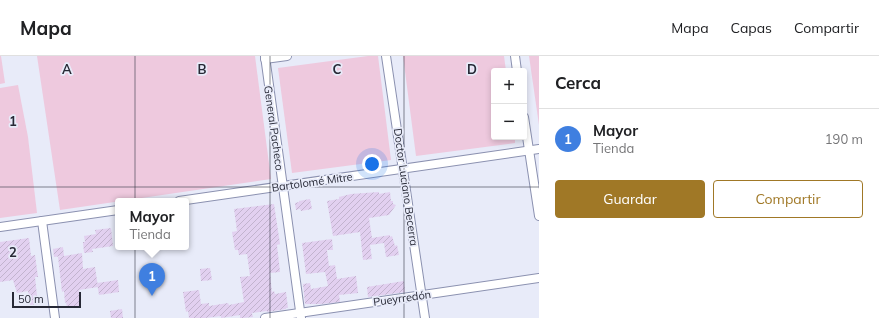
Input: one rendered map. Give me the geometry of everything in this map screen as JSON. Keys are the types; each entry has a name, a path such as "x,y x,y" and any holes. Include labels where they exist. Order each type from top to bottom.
{"street":[{"path":"265,57 287,56"},
{"name":"Doctor Luciano Becerra","path":"386,56 404,168 425,318"},
{"path":"515,56 517,68"},
{"name":"General Pacheco","path":"265,57 301,316"},
{"path":"527,137 539,216"},
{"name":"Bartolomé Mitre","path":"189,200 539,149"},
{"path":"0,227 115,210"},
{"path":"42,221 55,318"},
{"name":"Pueyrredón","path":"265,318 301,316 539,278"}],"shaded area":[{"path":"0,56 5,83 0,84"},
{"path":"37,56 255,56 271,179 142,198 115,198 115,202 60,210"},
{"path":"378,56 391,160 292,173 278,68"},
{"path":"403,56 504,56 506,68 491,68 491,140 515,140 515,143 416,156"},
{"path":"529,56 539,56 539,125"},
{"path":"18,85 28,137 37,213 0,218 0,88"}],"building":[{"path":"379,192 379,194 390,192 391,201 393,201 393,204 396,205 389,215 369,218 372,238 392,236 395,246 397,245 399,255 386,257 384,243 370,245 372,259 363,260 360,232 333,236 327,201 339,199 339,197 351,194"},
{"path":"310,199 312,209 301,211 300,209 296,210 295,203"},
{"path":"274,204 280,244 277,245 280,272 270,273 272,292 274,291 275,294 286,292 288,308 252,313 253,317 240,318 240,315 221,318 221,316 189,318 188,311 186,312 183,292 199,290 201,304 209,303 209,306 228,303 229,305 244,302 240,277 250,276 247,254 239,255 238,250 235,250 232,232 237,231 234,209"},
{"path":"111,228 113,246 92,249 93,252 84,253 84,236 96,234 95,230"},
{"path":"29,238 31,256 35,255 38,277 35,277 37,296 40,296 42,304 30,305 28,291 17,293 13,280 0,282 0,242"},
{"path":"332,239 333,250 327,250 329,266 335,265 337,279 356,276 358,293 339,295 340,302 305,304 303,284 310,283 311,289 328,286 325,272 306,274 302,243"},
{"path":"63,247 64,256 82,253 83,269 95,267 98,287 79,290 81,306 67,308 66,302 65,303 64,291 62,292 58,257 63,256 54,257 53,249"},
{"path":"210,268 212,280 201,281 200,269"},
{"path":"118,280 119,292 99,295 97,283"},
{"path":"404,281 405,292 368,297 367,287"},
{"path":"122,309 123,318 111,318 110,311"}],"place":[{"name":"Mayor","path":"152,296"}]}
